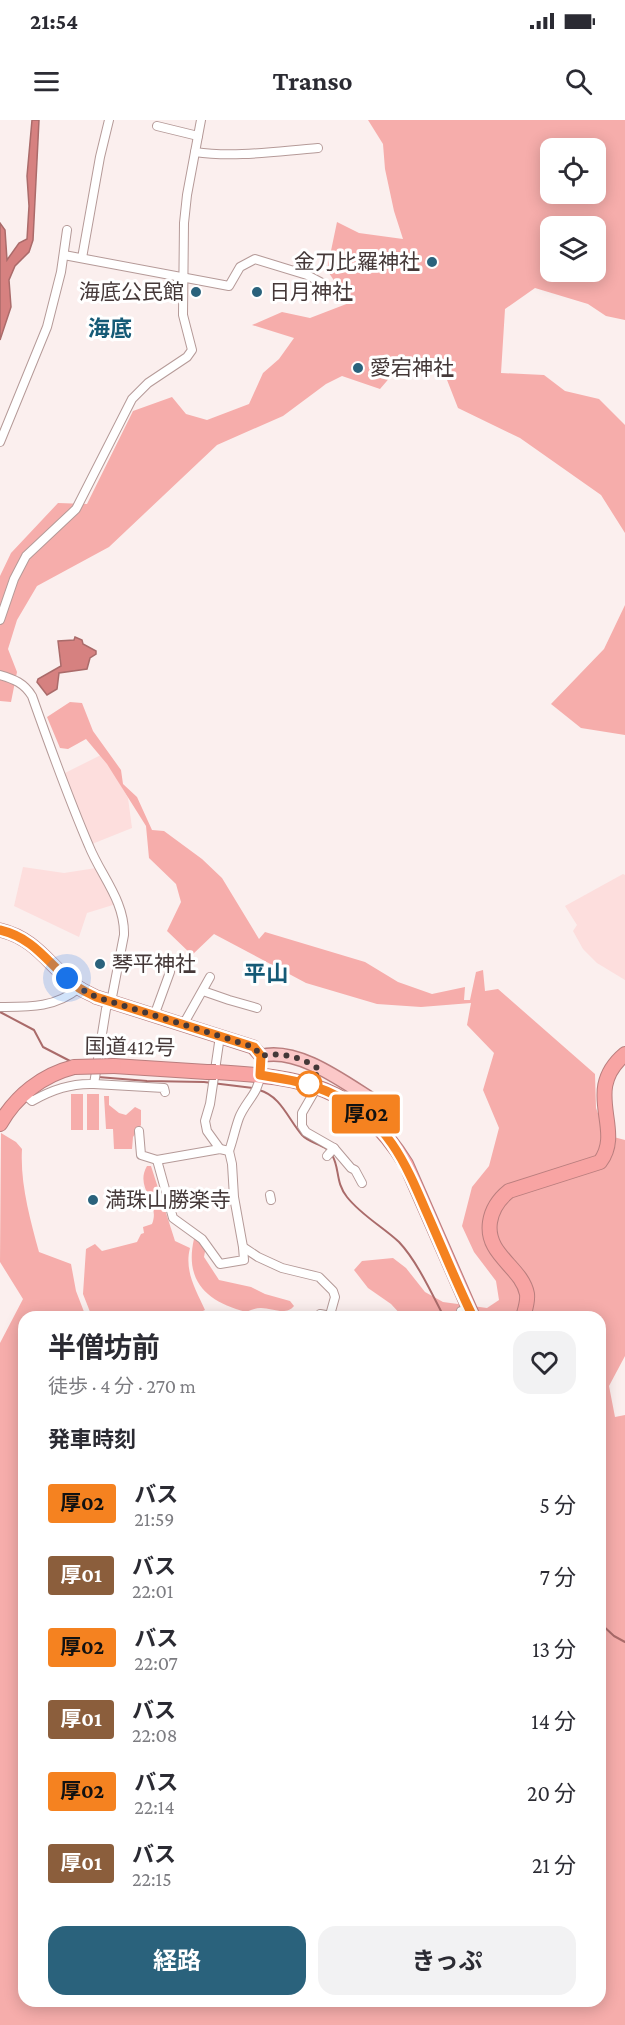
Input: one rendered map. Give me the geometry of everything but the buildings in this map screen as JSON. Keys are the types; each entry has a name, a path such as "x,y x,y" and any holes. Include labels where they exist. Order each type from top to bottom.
{"highway":[{"path":"525,1311 527,1302 525,1288 496,1249 489,1231 491,1215 501,1197 509,1191 600,1162 615,1149 620,1132 608,1087 617,1060 625,1054"},
{"name":"国道412号","path":"0,1124 8,1111 24,1094 58,1071 74,1067 114,1066 212,1078 291,1079 317,1087 358,1108 383,1131 406,1164 464,1311"}],"main road":[{"path":"0,930 16,935 36,948 79,988 110,1003 254,1047 261,1056 259,1080"},
{"path":"261,1056 280,1054 312,1064 384,1107 388,1113 383,1131"}],"street":[{"path":"82,258 109,120"},
{"path":"0,620 20,565 26,556 76,509 132,399 148,383 187,357 192,350 183,315 184,223 201,120"},
{"path":"160,129 198,136"},
{"path":"195,152 212,155 318,148"},
{"path":"0,442 47,327 64,255 67,230"},
{"path":"64,255 229,286 240,267 255,259 307,275 322,283"},
{"path":"0,675 18,681 28,689 32,696 89,847 120,905 123,916 124,935 110,1003 106,1009 95,1079"},
{"path":"154,1016 170,983 170,972"},
{"path":"183,1025 210,977"},
{"path":"0,1007 40,1006 67,998 79,988"},
{"path":"203,991 257,1008"},
{"path":"157,1160 173,1218 202,1239 220,1264 244,1260 234,1197 232,1164 225,1150 211,1138 205,1125 220,1036"},
{"path":"24,1094 32,1101 66,1086 95,1079 164,1088 165,1092"},
{"path":"225,1150 240,1117 255,1094 259,1080"},
{"path":"297,1137 301,1127 302,1113 317,1087"},
{"path":"301,1127 333,1148 355,1170 362,1183"},
{"path":"139,1131 141,1155 157,1160 225,1150"},
{"path":"327,1156 333,1148"},
{"path":"243,1247 282,1268 319,1277 333,1291 334,1311"}],"shaded area":[{"path":"32,120 39,120 33,240 29,252 15,266 9,280 11,307 0,340 0,223 5,230 7,260 19,243 27,239 29,206 27,176"},
{"path":"368,120 625,120 625,320 606,316 588,304 535,288 505,309 501,373 544,375 565,391 599,399 625,425 625,533 601,495 520,438 458,408 440,362 404,361 380,389 342,376 326,384 283,416 217,445 109,547 37,586 17,620 8,649 17,672 11,702 0,701 0,576 11,553 58,503 87,504 133,411 172,397 186,414 207,420 249,404 263,373 279,359 294,338 252,325 282,312 310,318 349,303 327,270 337,222 359,233 403,239 385,169 383,144"},
{"path":"625,605 625,735 581,728 551,704 604,649"},
{"path":"75,637 96,651 96,654 90,658 87,669 59,673 57,689 47,695 37,682 38,679 61,666 58,641 74,640"},
{"path":"70,702 82,703 93,731 121,770 123,784 137,797 152,830 164,831 202,859 222,878 259,939 265,932 365,962 398,982 432,994 465,987 464,1000 470,1000 476,972 483,970 485,991 498,989 595,1074 596,1108 606,1135 625,1140 625,1356 609,1386 615,1417 625,1415 625,2025 0,2025 0,1343 23,1299 0,1262 1,1133 16,1142 22,1149 24,1188 39,1252 71,1264 76,1291 84,1311 18,1311 18,2007 606,2007 606,1311 397,1311 368,1288 354,1270 362,1261 393,1258 406,1268 425,1292 443,1302 487,1308 499,1300 496,1281 474,1252 462,1226 472,1187 489,1166 499,1128 483,1090 494,1053 467,1025 471,1003 421,1007 377,1004 306,983 214,934 192,955 167,931 181,902 176,884 149,858 146,826 107,764 86,739 68,749 60,748 47,717"},
{"path":"103,754 128,798 132,828 92,844 63,774"},
{"path":"23,867 64,873 96,868 116,904 87,913 79,937 14,906"},
{"path":"623,874 625,875 625,980 597,963 583,949 573,931 577,925 565,906"},
{"path":"71,1094 83,1094 83,1130 71,1130"},
{"path":"87,1094 99,1094 99,1130 87,1130"},
{"path":"104,1096 109,1096 109,1105 119,1113 126,1115 135,1107 141,1110 141,1125 133,1137 132,1149 114,1149 113,1129 106,1129"},
{"path":"147,1166 151,1166 175,1241 190,1248 190,1272 205,1310 203,1311 90,1311 83,1294 86,1249 95,1244 102,1251 137,1242 144,1233 143,1227 152,1224 153,1209 145,1188 144,1174"},
{"path":"194,1239 201,1239 206,1246 204,1257 219,1280 251,1287 265,1294 290,1301 294,1306 287,1311 261,1308 242,1311 220,1302 202,1288 196,1278 192,1254"}],"waterway":[{"path":"0,1012 34,1030 43,1047 72,1062"},
{"path":"98,1077 204,1082 253,1088"},
{"path":"259,1090 267,1093 279,1103 305,1138 329,1151 347,1197 406,1250 441,1311"},
{"path":"606,1629 625,1642"}],"bus line":[{"name":"厚02","path":"0,930 27,941 79,988 96,997 254,1047 261,1056 260,1075 291,1079 317,1087 337,1095 373,1120 395,1146 406,1164 470,1311"}],"place":[{"name":"金刀比羅神社","path":"432,262"},
{"name":"海底公民館","path":"196,292"},
{"name":"日月神社","path":"257,292"},
{"name":"愛宕神社","path":"358,368"},
{"name":"琴平神社","path":"100,964"},
{"name":"満珠山勝楽寺","path":"93,1200"}],"district":[{"name":"海底","path":"110,328"},
{"name":"平山","path":"266,973"}],"route":[{"path":"67,978 96,997 254,1047 261,1056 280,1054 312,1064 320,1070 309,1084"}]}
